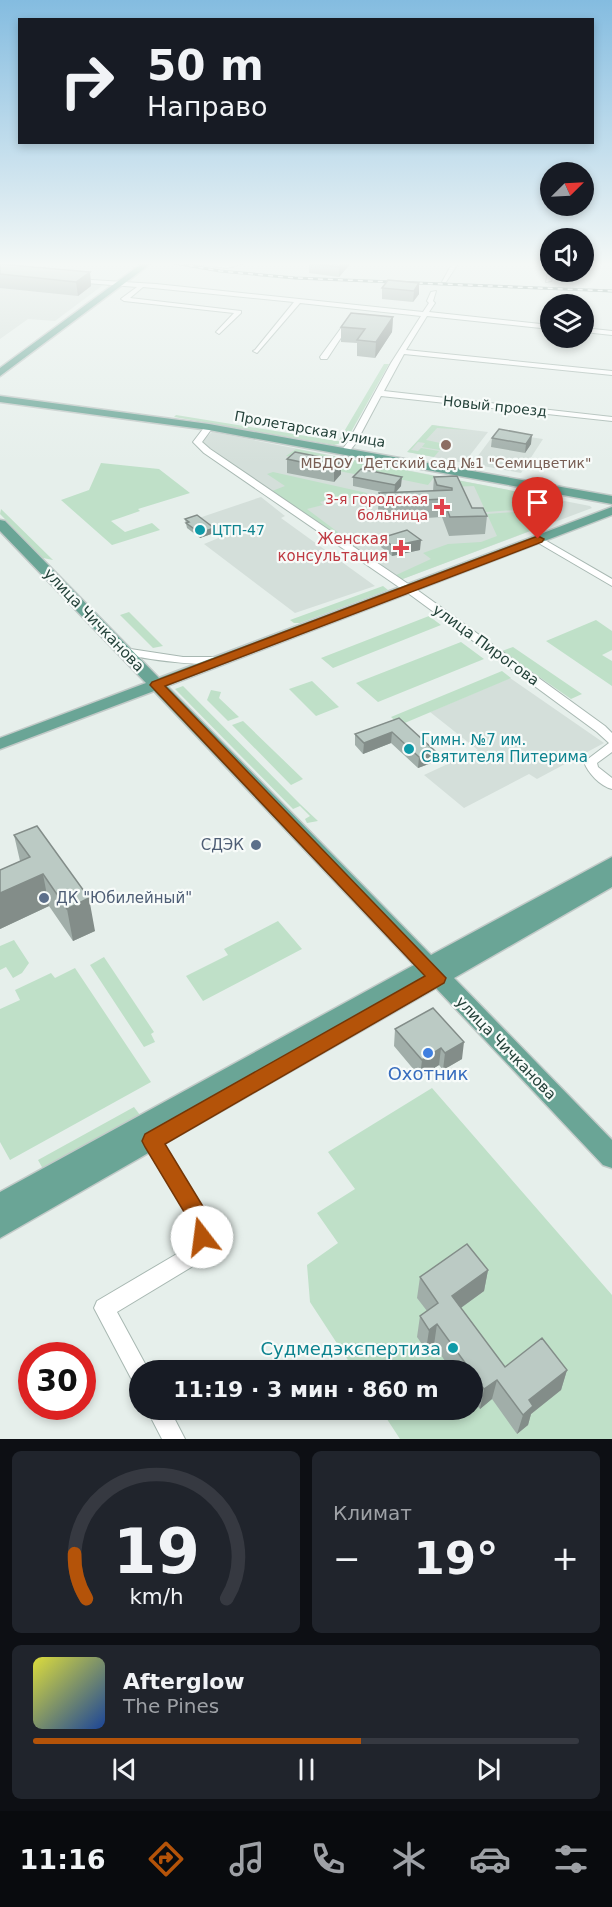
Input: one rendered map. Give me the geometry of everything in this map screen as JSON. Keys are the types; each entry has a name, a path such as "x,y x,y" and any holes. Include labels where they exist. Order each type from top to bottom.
{"main road":[{"path":"0,373 58,329"},
{"name":"Пролетарская улица","path":"0,399 209,427 612,500"},
{"path":"0,744 612,511"},
{"name":"улица Чичканова","path":"0,524 612,1157"},
{"path":"0,1226 152,1141 612,864"},
{"path":"0,1206 432,972 612,878"}],"street":[{"path":"219,332 222,329"},
{"path":"257,351 275,329"},
{"path":"324,357 343,329"},
{"path":"345,451 352,443 378,393 416,329"},
{"path":"594,331 612,333"},
{"path":"402,352 612,374"},
{"name":"Новый проезд","path":"378,393 612,419"},
{"name":"улица Пирогова","path":"209,427 196,442 207,451 409,590 612,740"},
{"path":"538,539 612,584"},
{"path":"124,651 183,660 221,660"},
{"path":"612,746 590,762 593,769 612,785"},
{"path":"132,1360 104,1308 201,1250 203,1223 152,1141"},
{"path":"164,1420 174,1439"}],"shaded area":[{"path":"0,329 14,329 0,339"},
{"name":"МБДОУ \"Детский сад №1 \"Семицветик\"","path":"432,425 488,432 464,463 408,452"},
{"name":"3-я городская больница","path":"212,432 592,508 400,580 201,442"},
{"name":"МБДОУ \"Детский сад №1 \"Семицветик\"","path":"495,433 543,439 521,473 472,464"},
{"path":"261,497 285,516 281,518 375,586 295,613 204,544 221,537 196,519"},
{"path":"510,678 604,743 537,779 529,774 464,808 424,775 478,750 430,712"}],"green space":[{"path":"384,364 389,364 346,441 339,440"},
{"path":"176,415 345,442 334,445 174,417"},
{"path":"432,425 468,430 437,428 426,440 445,444 440,450 422,447 425,443 418,442 411,450 418,451 421,448 439,451 434,457 407,452"},
{"path":"296,449 435,476 428,485 399,479 396,482 323,468 326,463 286,456"},
{"path":"101,463 159,469 190,493 138,509 140,511 111,521 125,532 152,523 160,530 112,545 61,500 89,490"},
{"path":"273,472 367,493 366,496 326,500 320,502 323,505 307,509 347,539 341,540 272,491 285,486 267,474"},
{"path":"451,479 534,495 542,508 486,512 474,486 451,487"},
{"path":"1,509 53,560 43,558 0,514"},
{"path":"543,510 551,523 400,580 394,576 431,559 423,553 448,544 481,542 497,536 487,514"},
{"path":"383,586 388,590 300,623 290,620"},
{"path":"129,612 163,646 153,648 120,615"},
{"path":"429,616 441,625 333,668 321,658"},
{"path":"596,620 612,631 612,650 602,655 612,661 612,686 546,641"},
{"path":"461,642 484,659 378,702 356,683"},
{"path":"513,647 582,694 571,699 502,651"},
{"path":"502,671 511,678 400,725 391,717"},
{"path":"312,681 339,707 316,716 289,689"},
{"path":"183,686 318,821 307,823 305,819 310,816 300,806 293,809 175,689"},
{"path":"211,690 221,692 219,698 239,717 228,721 207,700"},
{"path":"243,721 303,779 291,785 232,725"},
{"path":"278,921 302,949 203,1001 186,976 228,955 224,949"},
{"path":"14,940 29,963 22,973 13,978 6,967 0,970 0,946"},
{"path":"104,957 154,1032 151,1034 155,1042 144,1047 90,965"},
{"path":"75,968 151,1082 10,1160 0,1142 0,1009 20,1000 15,990 51,973 55,978"},
{"path":"432,1088 612,1295 612,1439 400,1439 388,1420 483,1420 483,1360 348,1360 310,1302 307,1265 338,1243 317,1213 355,1189 328,1152"},
{"path":"134,1107 140,1115 43,1169 38,1160"}],"building":[{"path":"365,329 385,329 376,342 357,340"},
{"path":"499,429 532,435 526,444 492,438"},
{"path":"295,452 341,461 334,469 287,459"},
{"path":"361,469 402,477 395,485 353,477"},
{"path":"457,476 472,508 483,508 487,516 450,517 443,499 382,502 379,493 452,490 452,488 437,485 434,477"},
{"path":"197,515 214,528 200,533 186,523 189,522 185,519"},
{"path":"407,530 421,540 393,546 381,538"},
{"path":"399,718 435,751 419,757 392,732 364,743 355,734"},
{"path":"37,826 89,898 67,909 43,874 0,893 0,870 30,857 14,835"},
{"path":"433,1008 464,1042 445,1053 441,1048 422,1060 395,1029"},
{"path":"467,1244 488,1270 452,1296 505,1367 542,1338 567,1370 529,1400 533,1406 523,1415 497,1380 483,1388 483,1360 463,1360 437,1324 429,1330 420,1316 438,1303 420,1277"}],"place":[{"name":"МБДОУ \"Детский сад №1 \"Семицветик\"","path":"446,445"},
{"name":"3-я городская больница","path":"442,507"},
{"name":"ЦТП-47","path":"200,530"},
{"name":"Женская консультация","path":"401,548"},
{"name":"Гимн. №7 им. Святителя Питерима","path":"409,749"},
{"name":"СДЭК","path":"256,845"},
{"name":"ДК \"Юбилейный\"","path":"44,898"},
{"name":"Охотник","path":"428,1053"},
{"name":"Судмедэкспертиза","path":"453,1348"}],"route":[{"path":"202,1237 203,1223 152,1141 438,978 157,685 538,539"}]}
